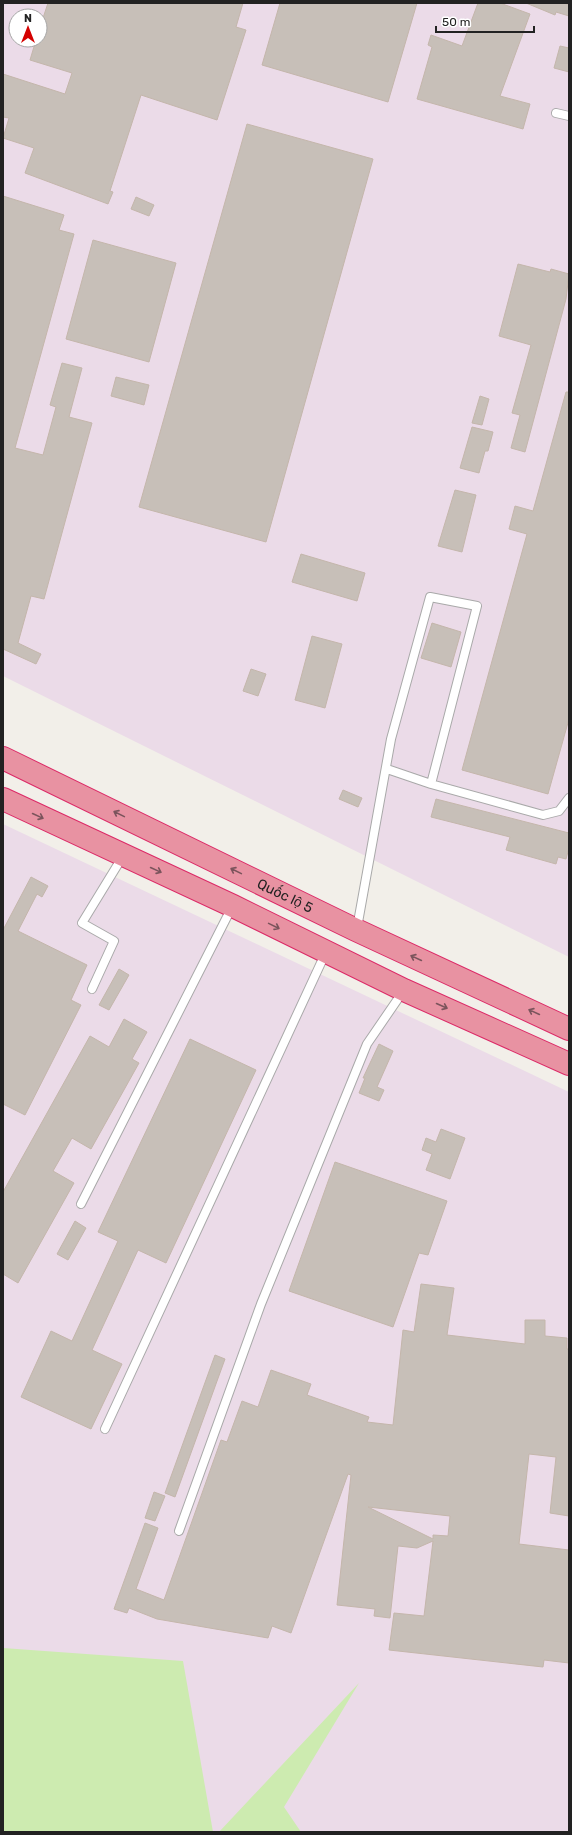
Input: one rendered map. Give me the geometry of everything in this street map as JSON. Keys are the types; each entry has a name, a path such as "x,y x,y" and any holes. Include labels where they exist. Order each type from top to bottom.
{"highway":[{"name":"Quốc lộ 5","path":"3,758 356,930 569,1029"},
{"path":"3,799 233,906 404,990 569,1064"}],"lane":[{"path":"556,113 569,116"},
{"path":"356,930 387,769 391,739 430,597 477,606 431,784"},
{"path":"387,769 431,784 543,815 559,811 569,798"},
{"path":"92,988 114,941 82,923 123,855"},
{"path":"81,1204 233,906"},
{"path":"105,1429 326,952"},
{"path":"179,1531 261,1304 367,1044 404,990"}],"shaded area":[{"path":"3,3 569,3 569,957 3,676"},
{"path":"3,824 569,1092 569,1832 3,1832"}],"green space":[{"path":"3,1648 183,1661 213,1832 3,1832"},
{"path":"359,1683 284,1807 301,1832 219,1832"}],"building":[{"path":"48,3 243,3 236,27 246,30 217,120 141,95 110,191 113,192 108,204 25,173 34,148 3,138 9,118 3,117 3,74 65,94 72,73 30,60 34,48 48,48 48,8 46,8"},
{"path":"280,3 417,3 388,102 262,65"},
{"path":"478,3 500,3 530,14 500,96 530,104 523,129 417,99 432,47 428,45 431,35 462,46"},
{"path":"526,3 564,3 569,5 569,16 556,12 555,15"},
{"path":"560,46 569,48 569,72 554,68"},
{"path":"247,124 373,159 266,542 139,507"},
{"path":"3,196 64,215 59,230 74,234 15,448 43,455 56,407 50,405 62,363 82,368 69,417 92,423 44,599 31,596 18,643 41,654 36,664 3,649"},
{"path":"136,197 154,205 149,216 131,209"},
{"path":"93,240 176,263 149,362 66,339"},
{"path":"518,264 550,272 551,269 569,274 566,299 525,452 511,448 520,415 512,413 531,345 499,336"},
{"path":"116,377 149,385 144,405 111,396"},
{"path":"566,392 569,392 569,719 548,794 462,770 527,534 509,529 515,506 533,511"},
{"path":"480,396 489,399 482,425 472,423"},
{"path":"472,427 493,432 488,451 485,451 479,473 460,468"},
{"path":"455,490 476,495 462,552 438,546"},
{"path":"301,554 365,573 357,601 292,582"},
{"path":"432,623 461,632 451,667 421,658"},
{"path":"312,636 342,644 325,708 295,700"},
{"path":"251,669 266,674 258,696 243,691"},
{"path":"343,790 362,798 358,807 339,799"},
{"path":"436,799 569,833 569,848 566,859 558,857 556,864 506,850 510,837 431,817"},
{"path":"31,877 48,886 42,897 37,894 18,931 87,965 71,1000 81,1005 25,1115 3,1104 3,930"},
{"path":"119,969 129,975 109,1010 99,1005"},
{"path":"124,1019 147,1032 132,1059 139,1063 91,1149 72,1138 53,1171 74,1183 18,1283 3,1274 3,1192 90,1036 109,1047"},
{"path":"190,1039 256,1070 166,1263 138,1250 92,1350 122,1364 91,1429 21,1397 51,1331 72,1341 118,1241 98,1232"},
{"path":"379,1044 393,1051 377,1087 384,1090 379,1101 359,1093 365,1078 363,1078"},
{"path":"441,1129 465,1138 450,1179 426,1170 432,1154 422,1150 426,1138 436,1142"},
{"path":"335,1162 447,1201 428,1255 419,1253 393,1327 289,1291"},
{"path":"75,1221 86,1228 68,1260 57,1254"},
{"path":"421,1284 454,1288 447,1335 525,1344 525,1320 545,1320 545,1336 567,1338 567,1349 569,1349 569,1516 550,1513 556,1457 529,1454 519,1544 569,1550 569,1663 544,1660 543,1667 389,1650 394,1613 424,1616 433,1541 417,1548 398,1546 390,1618 374,1616 375,1609 337,1605 351,1475 348,1474 291,1633 272,1626 268,1638 157,1619 129,1608 127,1613 114,1609 145,1523 158,1528 136,1589 164,1600 221,1440 227,1442 242,1401 258,1407 271,1370 311,1384 307,1395 369,1417 367,1422 393,1425 403,1330 414,1332","holes":["368,1507 450,1516 448,1536 433,1535 433,1539"]},
{"path":"215,1355 225,1359 175,1497 165,1493"},
{"path":"154,1492 165,1496 155,1521 145,1518"}]}
